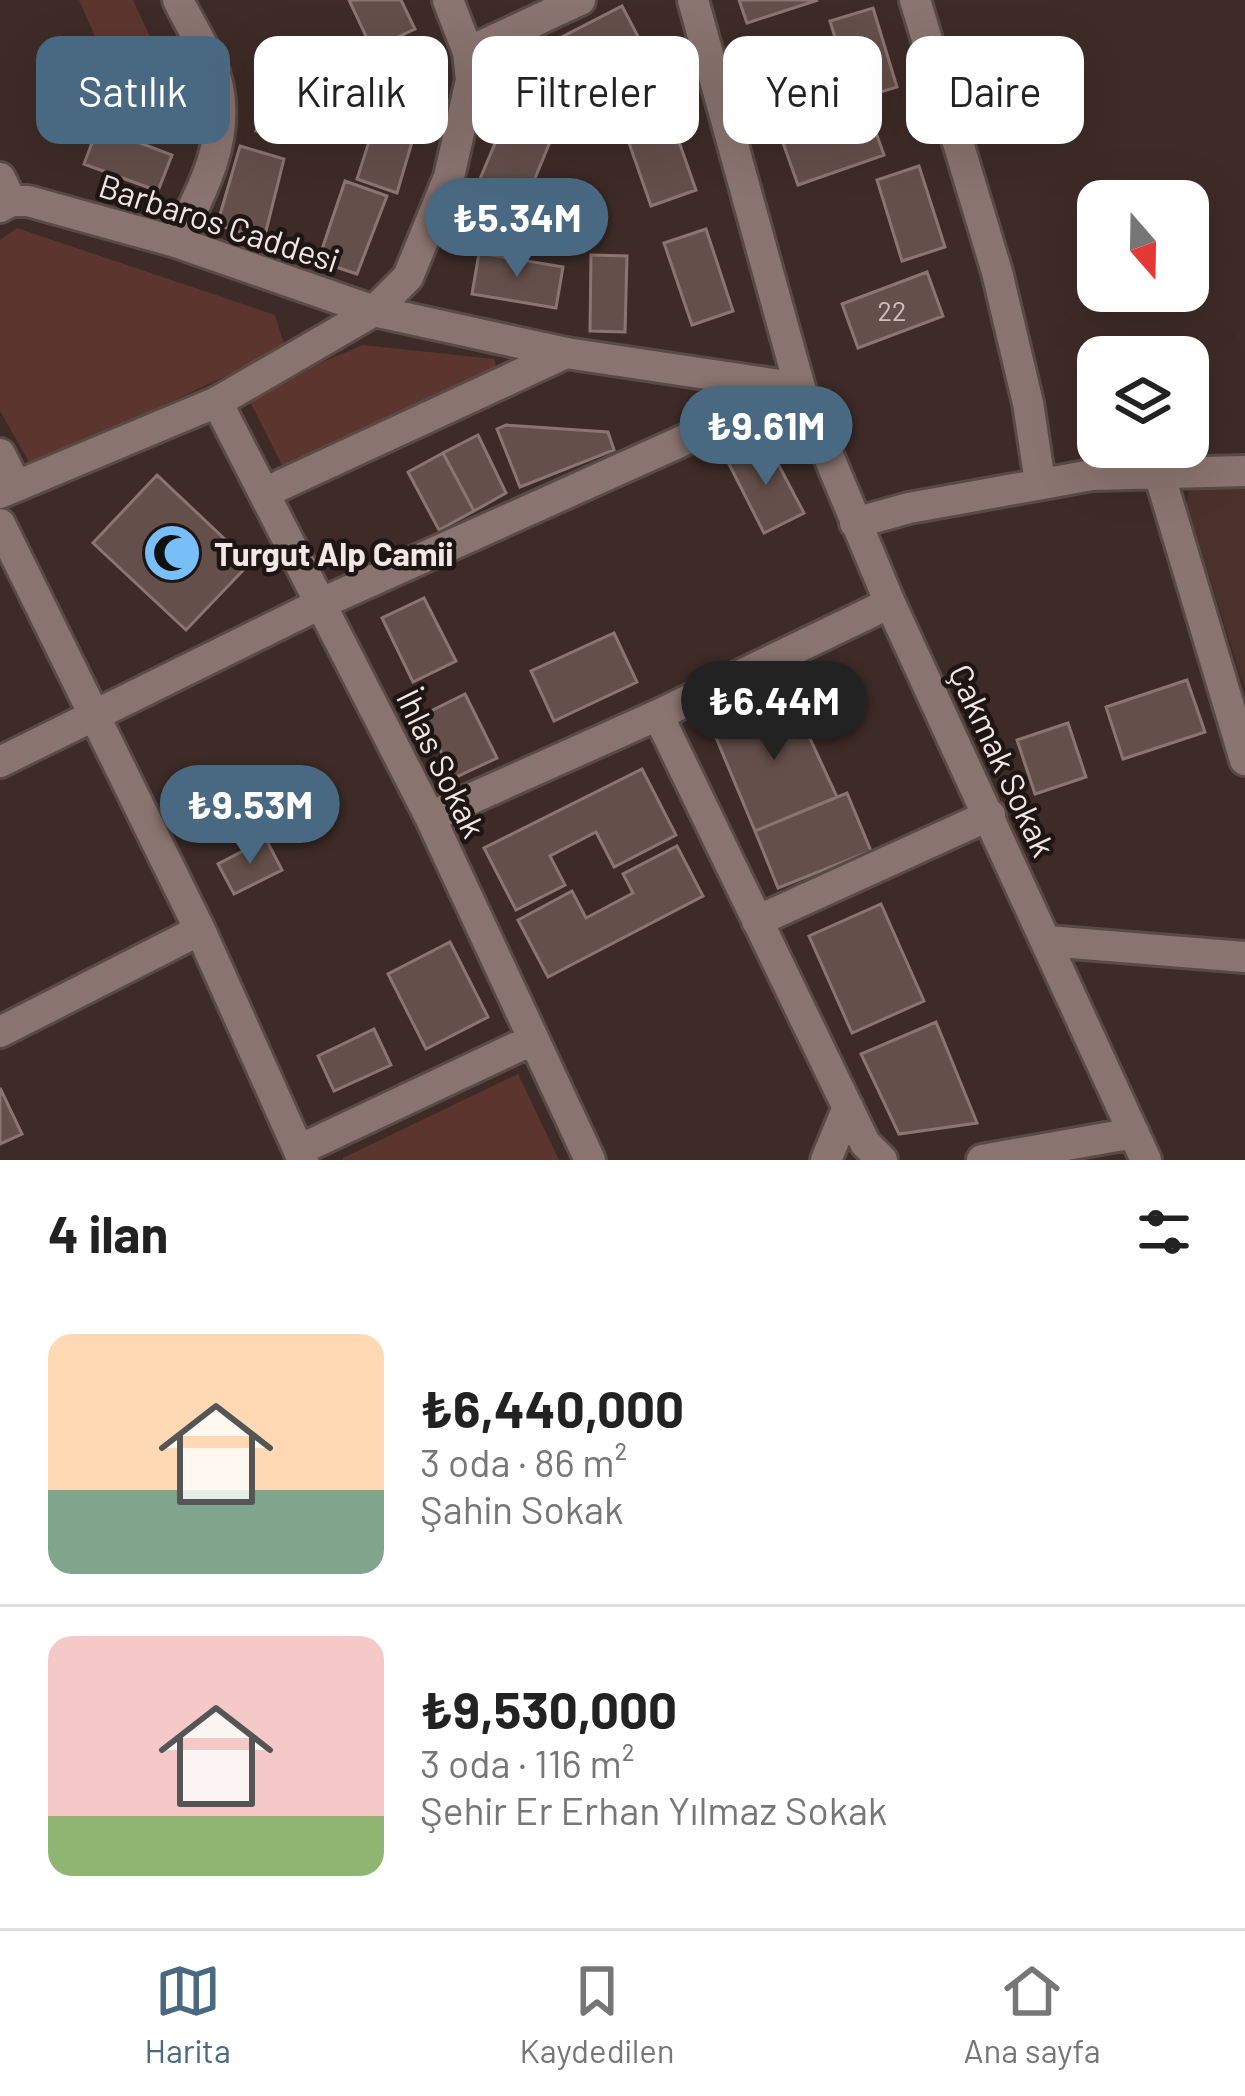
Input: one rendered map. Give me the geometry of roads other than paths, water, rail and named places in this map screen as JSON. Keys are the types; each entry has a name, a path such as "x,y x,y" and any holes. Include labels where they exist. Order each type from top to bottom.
{"street":[{"path":"176,242 208,181 221,124 218,84 178,0"},
{"path":"0,454 8,489 218,403 374,311 408,277 449,177 471,80 468,52 448,0"},
{"path":"468,52 580,0"},
{"path":"0,762 322,603 800,388 693,0"},
{"path":"915,0 997,272 1028,403 1040,482"},
{"name":"Barbaros Caddesi","path":"4,195 176,242 374,311 566,353 800,388"},
{"path":"266,492 566,353"},
{"name":"Çakmak Sokak","path":"800,388 890,603 1140,1146"},
{"name":"İhlas Sokak","path":"218,403 430,817 590,1160"},
{"path":"855,523 1092,475 1245,471"},
{"path":"1159,473 1245,760"},
{"path":"0,524 200,930 301,1155 532,1040"},
{"path":"430,817 658,715 890,603"},
{"path":"658,715 866,1143 883,1160"},
{"path":"757,921 990,815"},
{"path":"0,1032 200,930"},
{"path":"1047,941 1245,957"},
{"path":"826,1160 848,1107"},
{"path":"982,1160 1140,1146"}],"place":[{"name":"Turgut Alp Camii","path":"172,553"}]}
